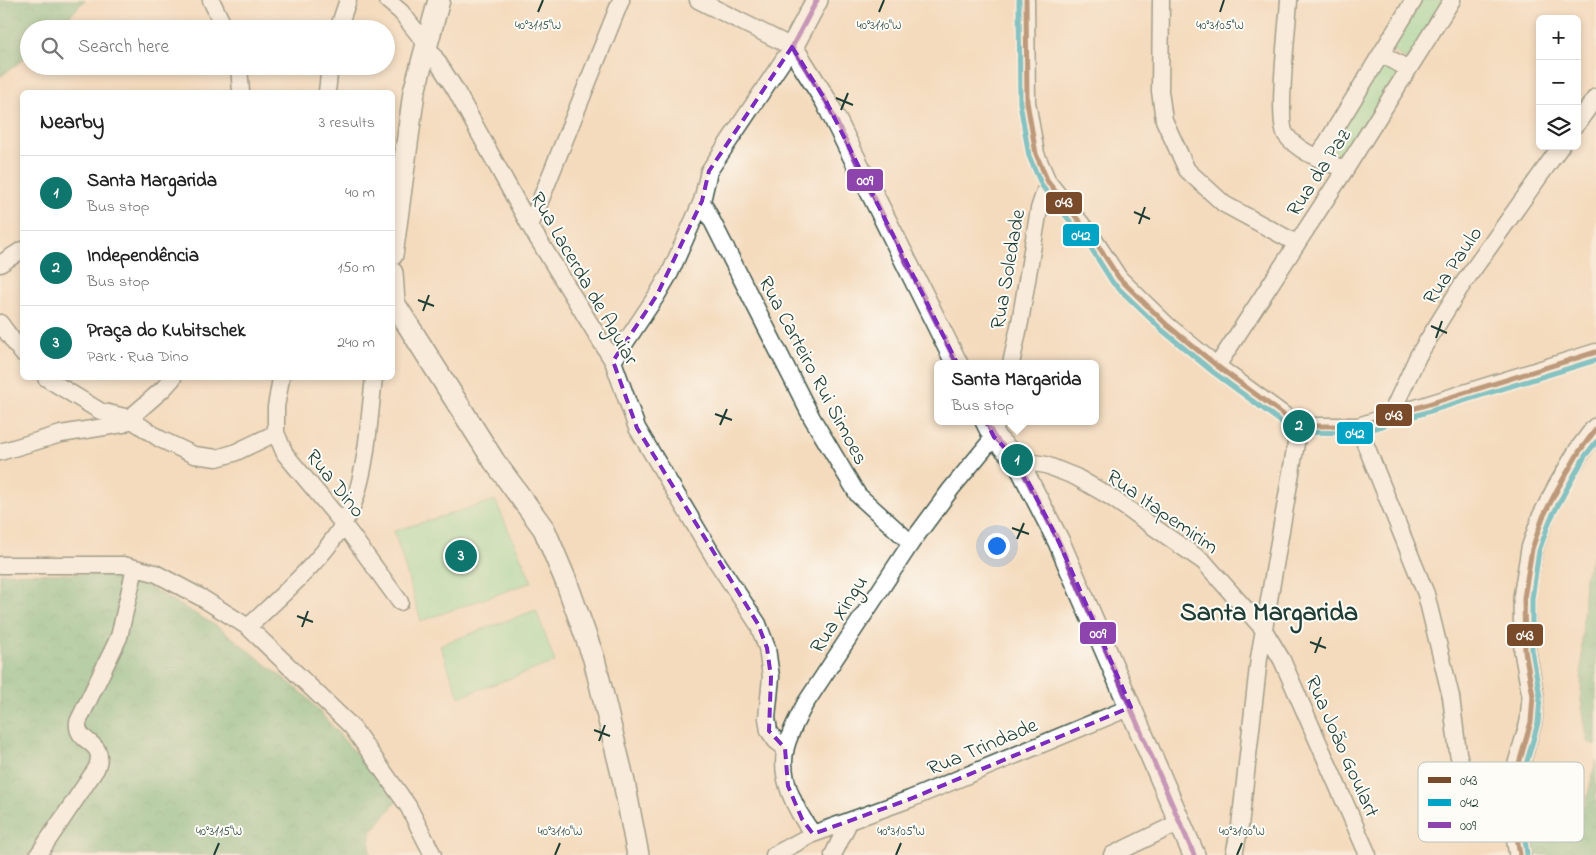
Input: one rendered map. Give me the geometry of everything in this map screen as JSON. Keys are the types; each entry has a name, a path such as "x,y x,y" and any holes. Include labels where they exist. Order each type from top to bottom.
{"street":[{"path":"212,0 221,20"},
{"path":"340,20 348,0"},
{"name":"Rua Lacerda de Aguiar","path":"387,0 401,12 426,44 454,89 530,226 613,361 637,428 715,559 758,624 768,648 771,677 767,718 769,731 776,742 785,748"},
{"path":"395,233 414,92 426,44 440,0"},
{"path":"530,226 620,0"},
{"path":"698,0 792,47 826,101 955,360"},
{"path":"613,361 658,295 670,273 702,201 709,171 792,47 817,0"},
{"path":"1026,0 1027,102 1036,154 1048,182 1095,241 1119,278 1167,325 1216,366 1299,426 1358,426 1391,414 1596,352"},
{"path":"1161,0 1160,91 1164,120 1187,170 1224,204 1296,243"},
{"path":"1289,0 1281,114 1284,133 1296,145 1318,158 1345,170"},
{"path":"1318,158 1414,0"},
{"name":"Rua da Paz","path":"1216,366 1345,170 1452,0"},
{"path":"1382,54 1408,69"},
{"path":"240,75 241,90"},
{"path":"327,90 329,75"},
{"path":"1581,118 1596,97"},
{"name":"Rua Paulo","path":"1391,414 1418,356 1460,288 1558,150"},
{"name":"Rua Soledade","path":"1012,360 1039,209 1048,182"},
{"name":"Rua Carteiro Rui Simoes","path":"702,201 812,418 858,495 911,543"},
{"path":"0,264 20,251"},
{"path":"395,308 494,461 544,529 566,581 594,659 624,782 638,855"},
{"path":"0,323 20,350"},
{"path":"49,380 100,411 129,418 160,439 194,455 217,458 234,453 276,433"},
{"path":"0,452 61,434 122,424 163,389 170,380"},
{"name":"Rua Dino","path":"282,380 276,407 276,433 285,454 344,525 400,602"},
{"path":"248,627 306,572 344,525 355,500 362,476 374,380"},
{"path":"1234,855 1240,826 1259,658 1299,426"},
{"path":"1358,426 1426,594 1451,697 1460,762"},
{"path":"992,427 1017,460 1059,542 1194,855"},
{"name":"Rua Xingu","path":"814,834 802,819 788,786 784,768 785,748 804,704 911,543 951,489 992,427"},
{"path":"1519,762 1531,722 1533,696 1525,651 1524,598 1532,549 1542,517 1579,452 1596,429"},
{"name":"Rua Itapemirim","path":"1017,460 1046,465 1076,477 1204,562 1264,630"},
{"path":"0,565 123,565 155,573 202,598 248,627 352,728 408,806 433,855"},
{"path":"38,855 101,760 99,752 80,733 77,728 78,722 119,637 134,568"},
{"name":"Rua João Goulart","path":"1264,630 1282,660 1368,855"},
{"name":"Rua Trindade","path":"774,855 814,834 910,799 1131,707"},
{"path":"833,855 849,822"},
{"path":"1112,855 1180,822"},
{"path":"1518,842 1520,855"}],"highlighted area":[{"path":"792,47 826,101 994,437 1017,460 1059,542 1131,707 910,799 813,834 802,819 788,786 785,748 769,731 771,677 767,648 758,624 637,428 613,361 657,295 702,201 709,171"}],"green space":[{"path":"0,0 85,0 66,20 20,20 20,62 0,77"},
{"path":"1422,0 1447,0 1409,59 1403,58 1392,50"},
{"path":"1385,61 1401,71 1348,158 1336,153 1331,148"},
{"path":"495,500 532,582 421,621 394,531"},
{"path":"1596,548 1596,745 1588,742 1581,700 1585,576"},
{"path":"0,573 128,575 220,628 305,695 397,801 370,833 370,855 0,855"},
{"path":"536,610 555,662 459,697 440,645"},
{"path":"1596,760 1596,855 1526,855 1525,842 1584,842 1585,807"}],"transit line":[{"name":"009","path":"817,0 792,47 826,101 955,360"},
{"name":"042","path":"1019,0 1020,103 1029,156 1042,186 1089,245 1113,283 1162,330 1213,372 1295,432 1359,433 1596,360"},
{"name":"043","path":"1026,0 1027,102 1036,154 1048,182 1095,241 1119,278 1167,325 1217,366 1299,426 1358,426 1596,352"},
{"name":"009","path":"988,425 994,437 1017,460 1059,542 1194,855"},
{"name":"043","path":"1519,762 1531,722 1533,696 1525,651 1524,598 1532,549 1543,517 1558,488 1579,452 1596,429"},
{"name":"042","path":"1527,762 1538,723 1540,697 1532,650 1532,599 1539,551 1550,520 1585,456 1596,442"},
{"name":"043","path":"1518,842 1520,855"},
{"name":"042","path":"1525,842 1527,854"}],"place":[{"name":"Independência","path":"1299,426"},
{"name":"Santa Margarida","path":"1017,460"},
{"name":"Praça do Kubitschek","path":"461,556"}],"district":[{"name":"Santa Margarida","path":"1269,611"}]}
